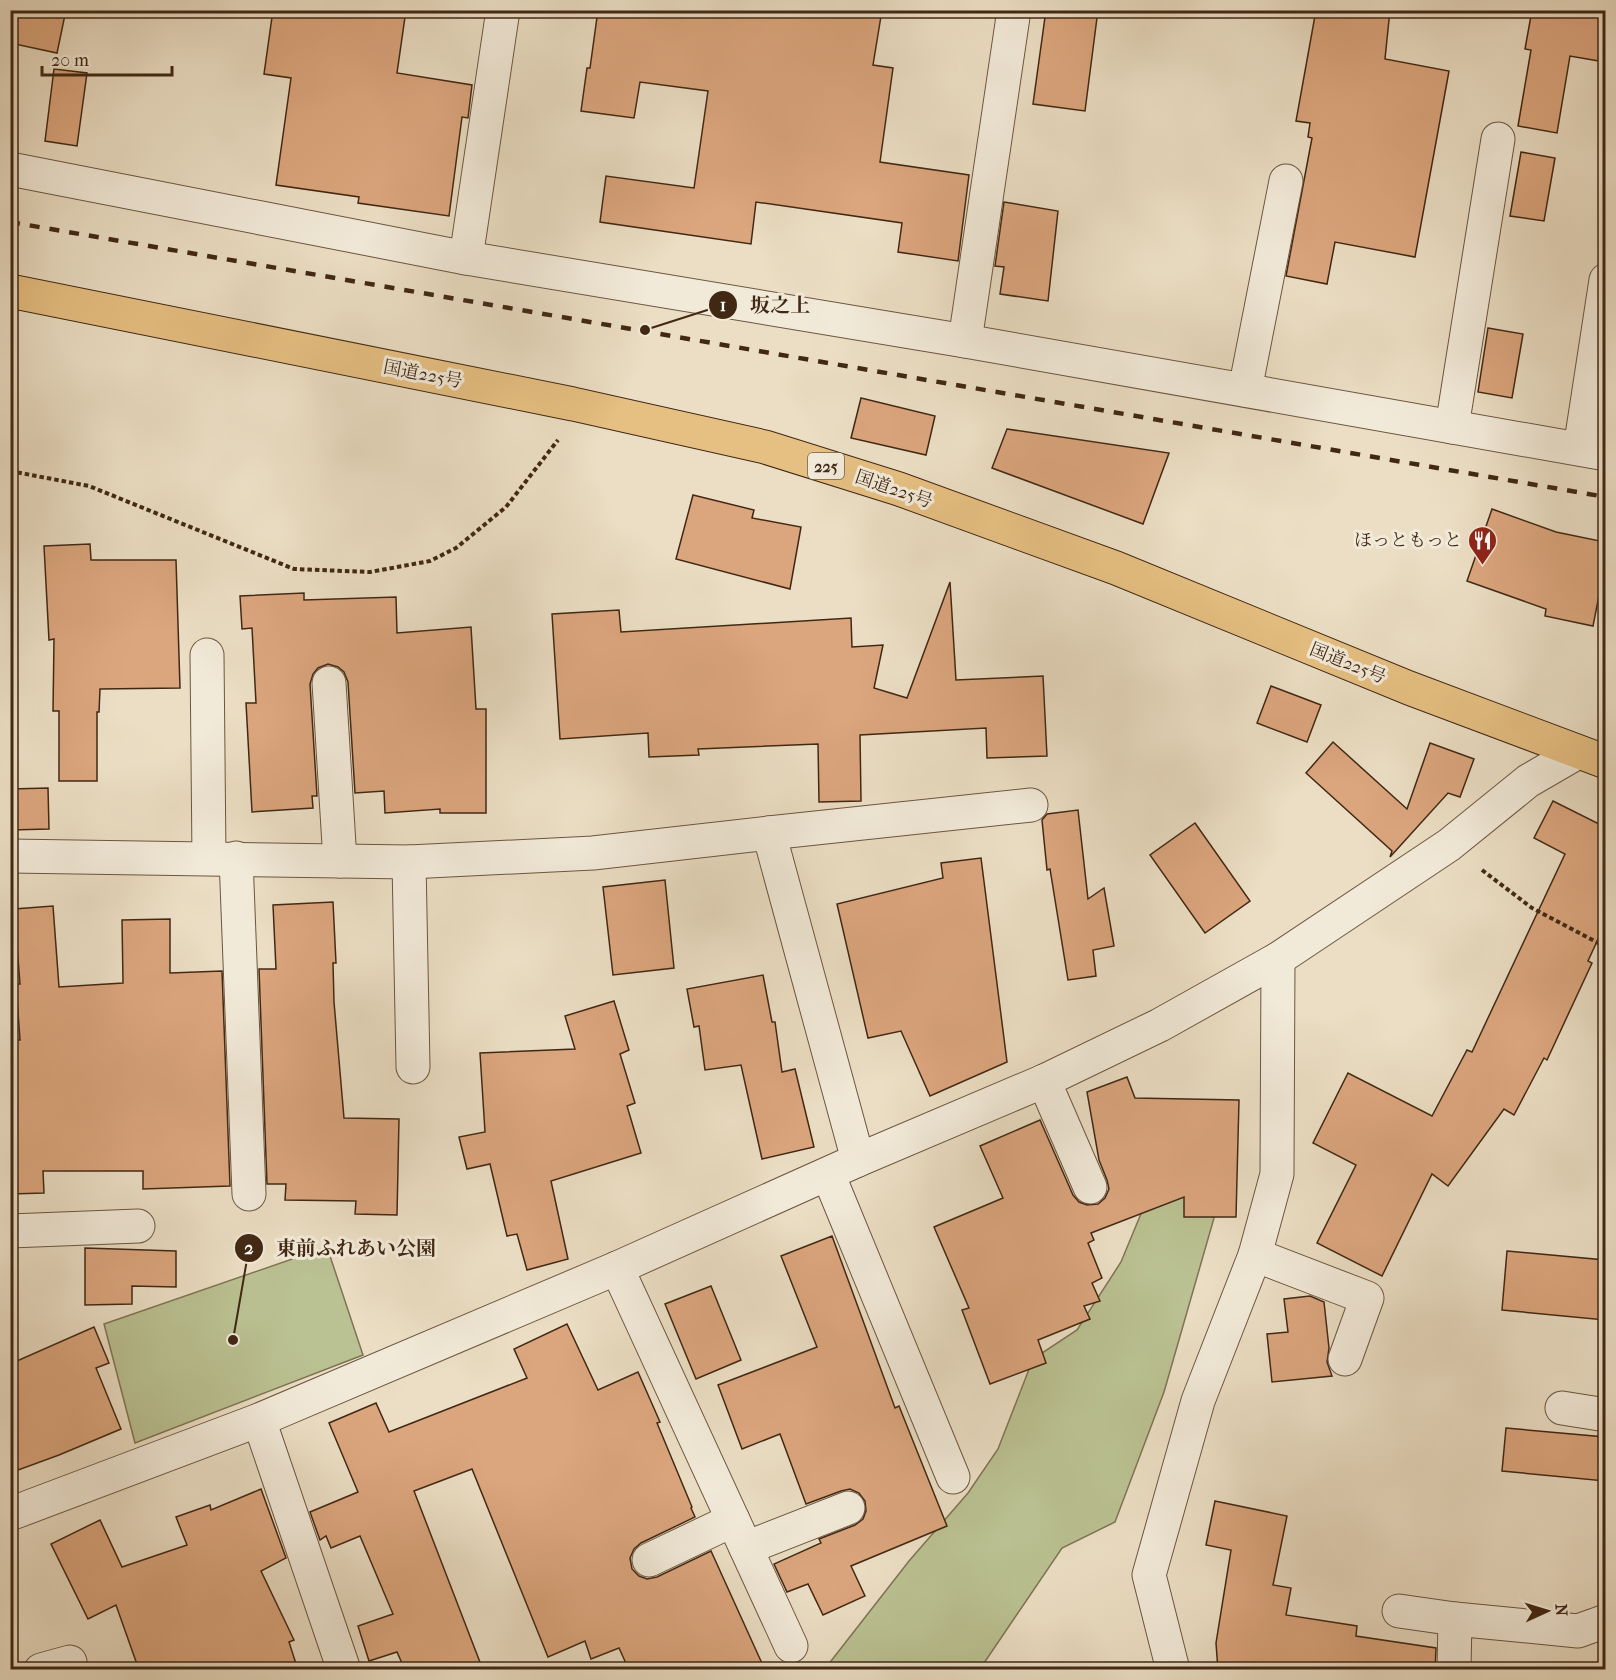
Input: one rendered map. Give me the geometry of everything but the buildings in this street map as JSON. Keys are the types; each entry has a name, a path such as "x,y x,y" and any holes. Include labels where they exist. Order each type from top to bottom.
{"highway":[{"name":"国道225号","path":"10,291 573,404 765,447 899,489 1116,568 1408,688 1592,757"}],"street":[{"path":"466,258 503,10"},
{"path":"965,341 1014,10"},
{"path":"1452,427 1498,139"},
{"path":"10,169 466,258 965,341 1592,452 1605,280"},
{"path":"1245,390 1286,181"},
{"path":"207,655 249,1194"},
{"path":"329,683 340,861"},
{"path":"10,1514 259,1420 617,1268 858,1160 1044,1081 1160,1025 1278,959 1449,845 1528,782 1592,757"},
{"path":"10,856 409,862 593,853 1031,805"},
{"path":"769,833 858,1160"},
{"path":"409,862 413,1067"},
{"path":"1173,1670 1149,1575 1198,1401 1255,1255 1276,1174 1278,959"},
{"path":"1044,1081 1090,1186"},
{"path":"828,1174 953,1477"},
{"path":"10,1231 138,1226"},
{"path":"1255,1255 1367,1298 1345,1359"},
{"path":"617,1268 791,1647"},
{"path":"1562,1408 1605,1415"},
{"path":"259,1420 344,1670"},
{"path":"649,1560 740,1534 848,1508"},
{"path":"1399,1611 1578,1631 1605,1621"},
{"path":"1454,1670 1455,1619"}],"path":[{"path":"10,471 89,486 294,569 370,572 430,561 456,548 498,514 506,507 562,434 573,404"},
{"path":"1449,845 1532,908 1605,947"}],"green space":[{"path":"1181,1189 1214,1218 1164,1392 1115,1522 1062,1548 980,1669 824,1670 909,1561 968,1493 998,1449 1033,1359 1077,1330 1121,1262 1145,1204"},
{"path":"327,1247 363,1355 135,1443 104,1324"}],"railway":[{"path":"10,222 1606,497"}],"place":[{"name":"坂之上","path":"645,330"},
{"name":"ほっともっと","path":"1483,566"},
{"name":"東前ふれあい公園","path":"233,1340"}]}
